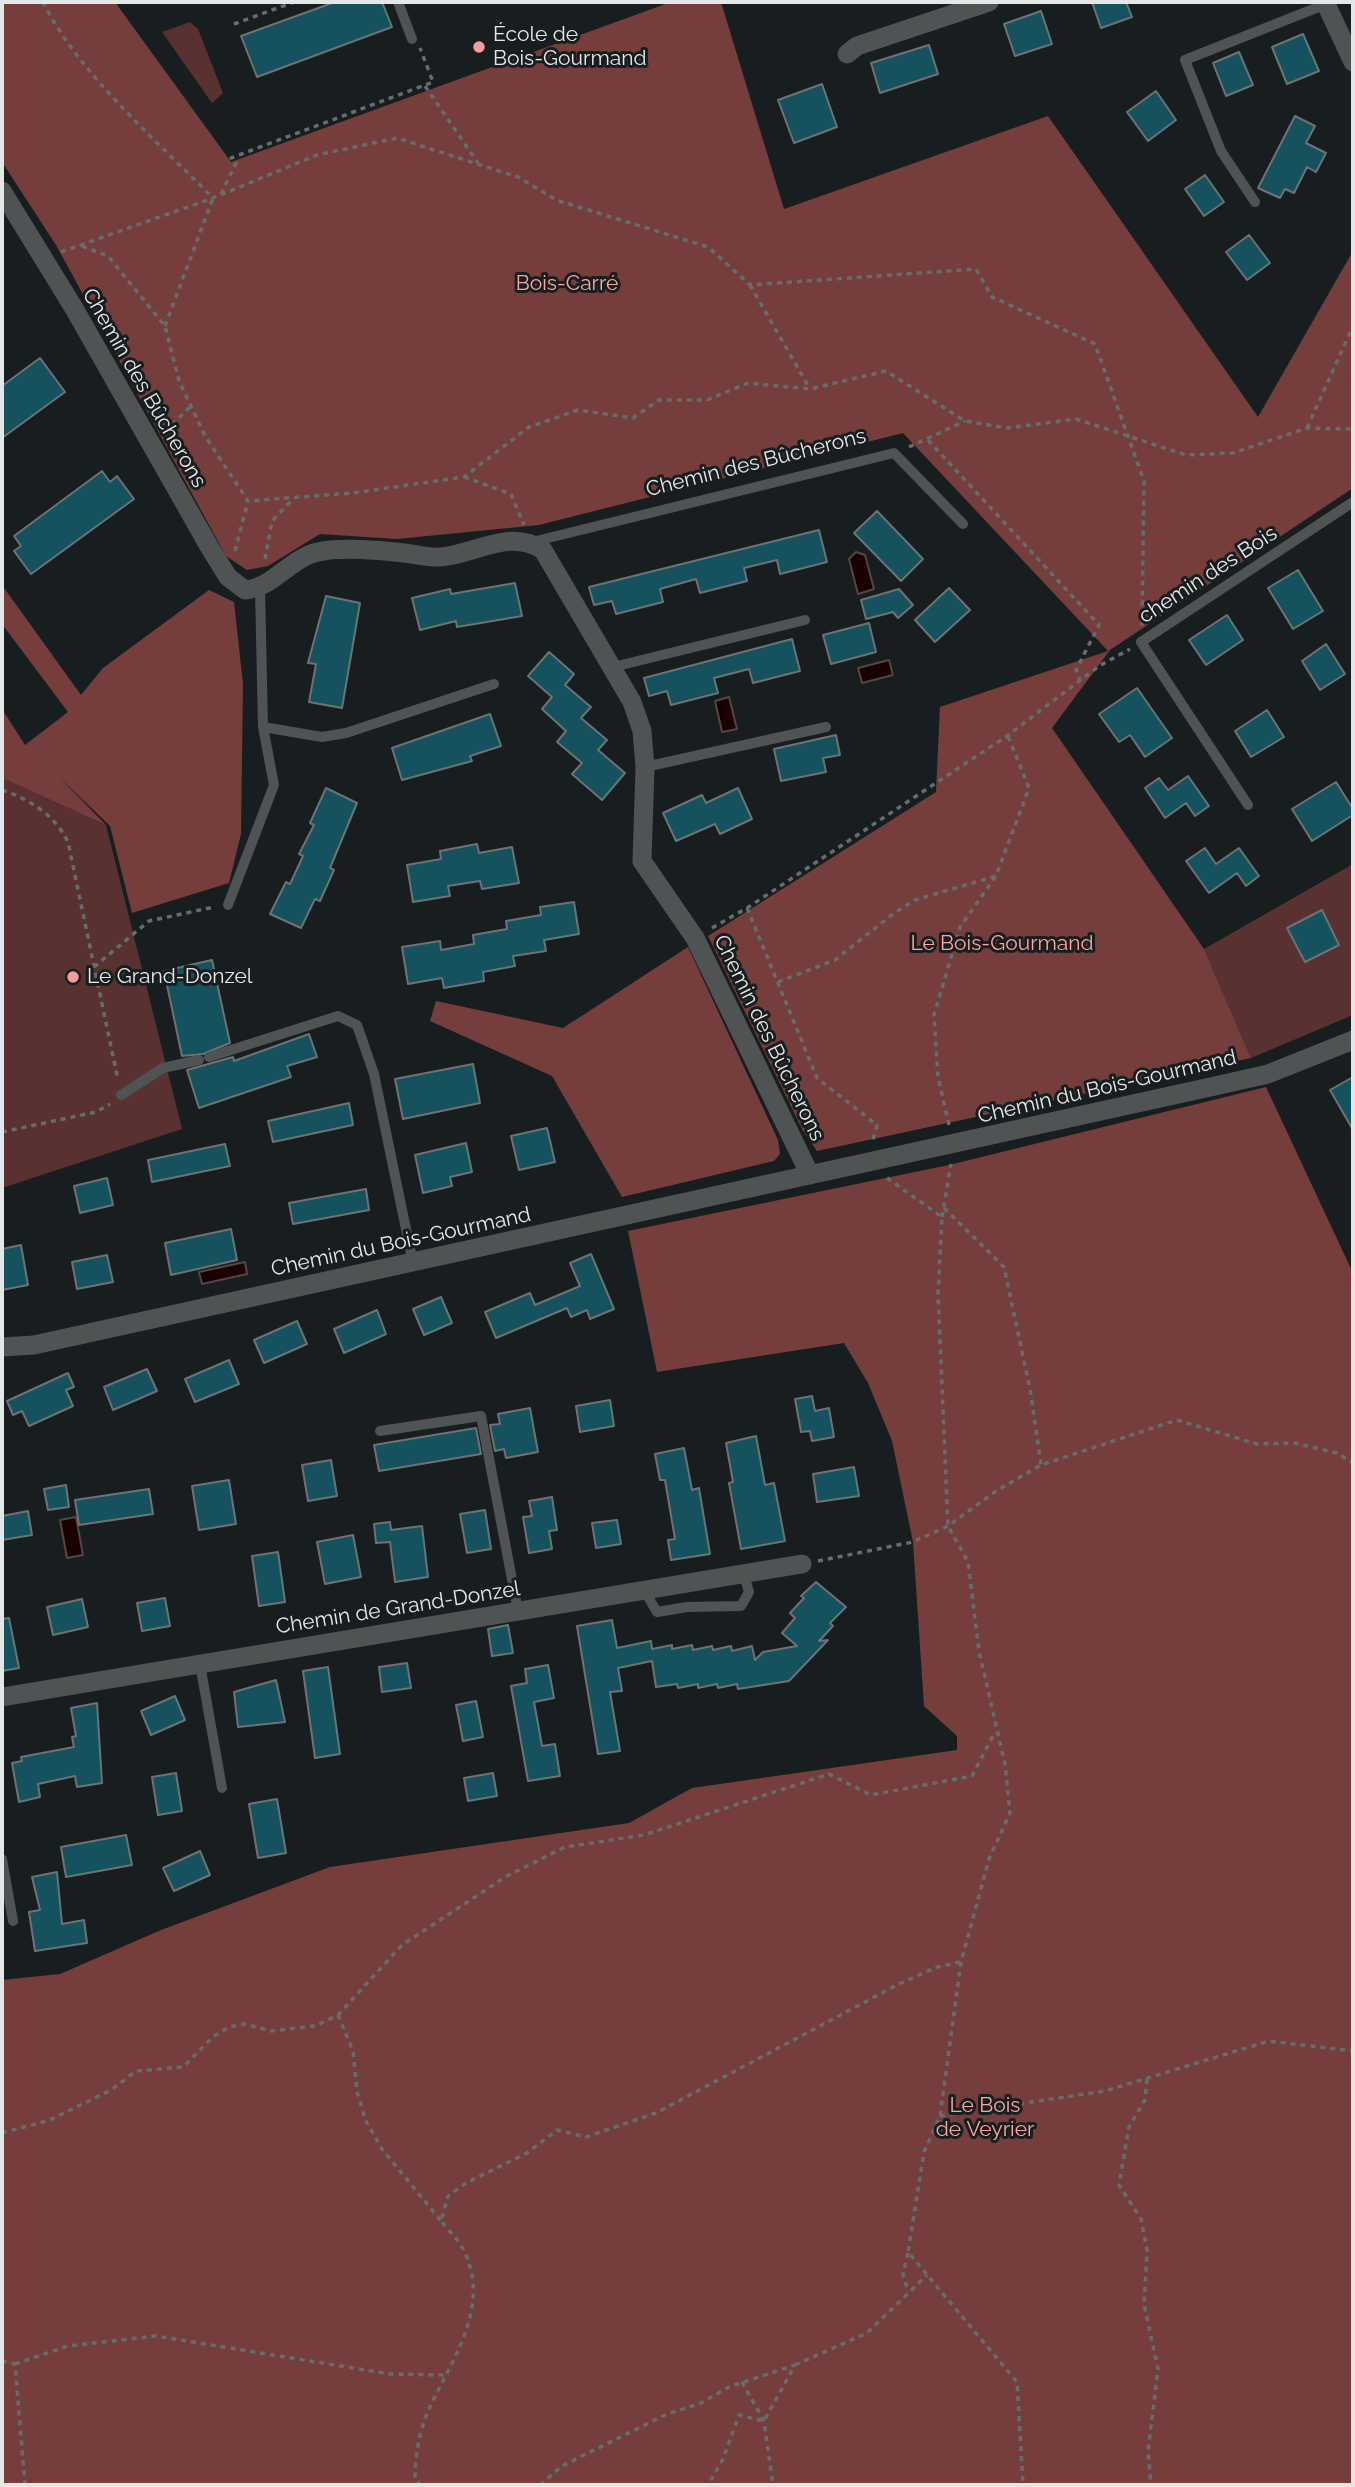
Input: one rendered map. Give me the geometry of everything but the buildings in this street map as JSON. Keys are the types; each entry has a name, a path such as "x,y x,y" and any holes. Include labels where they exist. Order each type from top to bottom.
{"street":[{"path":"847,54 857,46 989,2"},
{"path":"1325,3 1353,62"},
{"name":"Chemin des Bûcherons","path":"2,191 228,577"},
{"name":"Chemin des Bûcherons","path":"260,589 287,566 318,552 388,551 440,558 512,539 532,542 551,561 614,667 632,702 642,731 645,767 642,861 695,938 810,1175"},
{"path":"228,577 245,590 260,589"},
{"name":"Chemin du Bois-Gourmand","path":"2,1347 34,1345 1268,1074 1353,1040"},
{"name":"Chemin de Grand-Donzel","path":"2,1696 802,1564"}],"lane":[{"path":"398,2 411,39"},
{"path":"1255,202 1221,151 1185,60 1325,3"},
{"name":"Chemin des Bûcherons","path":"532,542 894,453 963,524"},
{"name":"chemin des Bois","path":"1248,805 1141,642 1353,502"},
{"path":"228,905 274,785 262,727 260,589"},
{"path":"614,667 804,620"},
{"path":"262,727 322,737 334,735 494,684"},
{"path":"645,767 826,727"},
{"path":"121,1095 163,1068 338,1016 357,1025 374,1074 413,1263"},
{"path":"380,1431 481,1416 519,1611"},
{"path":"644,1590 657,1612 687,1607 741,1606 749,1592 744,1574"},
{"path":"200,1664 222,1788"},
{"path":"2,1859 13,1921"}],"path":[{"path":"43,2 54,25 87,67 213,198"},
{"path":"234,24 295,2"},
{"path":"220,195 236,163 231,158 433,82 416,38 411,39"},
{"path":"424,85 479,164"},
{"path":"228,577 248,501 205,436 179,380 165,326 108,256 80,246 213,198 317,155 397,138 518,177 556,200 708,247 750,285 810,389"},
{"path":"165,326 213,198"},
{"path":"695,938 747,908 1007,736 1080,681 1141,642 1144,481 1095,344 992,297 976,269 750,285"},
{"path":"1307,428 1353,326"},
{"path":"464,477 528,427 578,410 633,418 659,400 707,400 748,383 810,389 886,371 965,421 1007,428 1076,419 1186,455 1233,453 1307,428 1353,429"},
{"path":"152,445 191,406"},
{"path":"894,453 928,440 965,421"},
{"path":"928,440 1099,625 1076,670 1080,681"},
{"path":"248,501 352,493 464,477 511,494 532,542"},
{"path":"260,589 272,520 293,498"},
{"path":"908,2292 903,2273 924,2152 940,2116 961,1962 989,1860 1010,1814 1005,1764 979,1651 968,1562 948,1526 938,1294 942,1217 953,1145 938,1077 934,1014 960,927 996,876 1030,788 1007,736"},
{"path":"2,790 40,809 64,834 70,849 121,1095 96,1112 2,1132"},
{"path":"778,982 835,960 915,900 996,876"},
{"path":"94,967 149,922 228,905"},
{"path":"747,908 817,1078 877,1125 866,1163 942,1217"},
{"path":"944,1208 1004,1267 1030,1389 1041,1465"},
{"path":"802,1564 913,1542 948,1526 996,1491 1041,1465 1177,1420 1257,1444 1295,1443 1337,1453 1353,1463"},
{"path":"2,2133 50,2120 111,2090 136,2071 183,2067 214,2036 229,2027 244,2024 271,2031 315,2026 338,2015 402,1945 508,1876 565,1847 644,1835 829,1774 870,1795 972,1776 996,1730"},
{"path":"441,2221 448,2196 466,2183 527,2153 557,2130 586,2137 656,2113 897,1985 937,1967 961,1962"},
{"path":"338,2015 353,2051 357,2092 366,2121 382,2149 429,2203 464,2251 474,2292 463,2344 428,2412 415,2455 415,2479 421,2485"},
{"path":"940,2116 1105,2091 1269,2041 1353,2051"},
{"path":"1147,2080 1145,2100 1129,2127 1119,2185 1141,2219 1147,2251 1144,2304 1158,2369 1148,2451 1152,2485"},
{"path":"908,2252 1012,2371 1017,2382 1023,2485"},
{"path":"540,2485 562,2466 667,2414 699,2404 742,2382 795,2365 867,2333 927,2274"},
{"path":"2,2361 15,2364 68,2346 156,2336 390,2374 449,2375"},
{"path":"15,2364 25,2485"},
{"path":"764,2421 795,2365"},
{"path":"742,2382 764,2421 774,2485"},
{"path":"708,2485 723,2459 739,2415 764,2421"}],"shaded area":[{"path":"190,22 198,29 223,93 212,103 162,32"},
{"path":"856,552 865,555 874,589 858,594 849,559"},
{"path":"889,660 893,675 862,683 858,668"},
{"path":"729,697 737,729 722,732 715,701"},
{"name":"Le Grand-Donzel","path":"2,778 106,825 182,1129 2,1188"},
{"path":"1353,864 1353,1015 1251,1058 1204,949"},
{"path":"245,1262 247,1274 202,1284 199,1272"},
{"path":"76,1517 83,1555 67,1558 60,1520"}],"green space":[{"name":"Bois-Carré","path":"2,2 115,2 231,162 671,2 721,2 784,209 1048,116 1258,417 1353,251 1353,488 1110,650 1052,728 1204,949 1251,1058 817,1151 803,1131 708,936 936,792 940,707 1108,651 903,433 539,525 397,539 320,534 268,566 247,570 226,556 56,245 2,162"},
{"path":"2,585 81,695 103,668 209,590 234,602 243,684 241,834 229,883 132,913 110,826 59,777 106,825 2,778 2,709 25,745 68,712 2,624"},
{"path":"688,947 778,1140 780,1154 774,1161 622,1197 552,1076 430,1021 436,1001 563,1028"},
{"name":"Le Bois de Veyrier","path":"1266,1087 1353,1273 1353,2485 2,2485 2,1980 60,1974 161,1930 330,1867 629,1823 692,1788 957,1750 957,1736 924,1706 913,1542 892,1441 868,1383 844,1343 657,1372 628,1231 949,1165"}],"place":[{"name":"École de Bois-Gourmand","path":"479,47"},
{"name":"Le Grand-Donzel","path":"73,977"}],"park label":[{"name":"Le Bois-Gourmand","path":"1002,944"}]}
